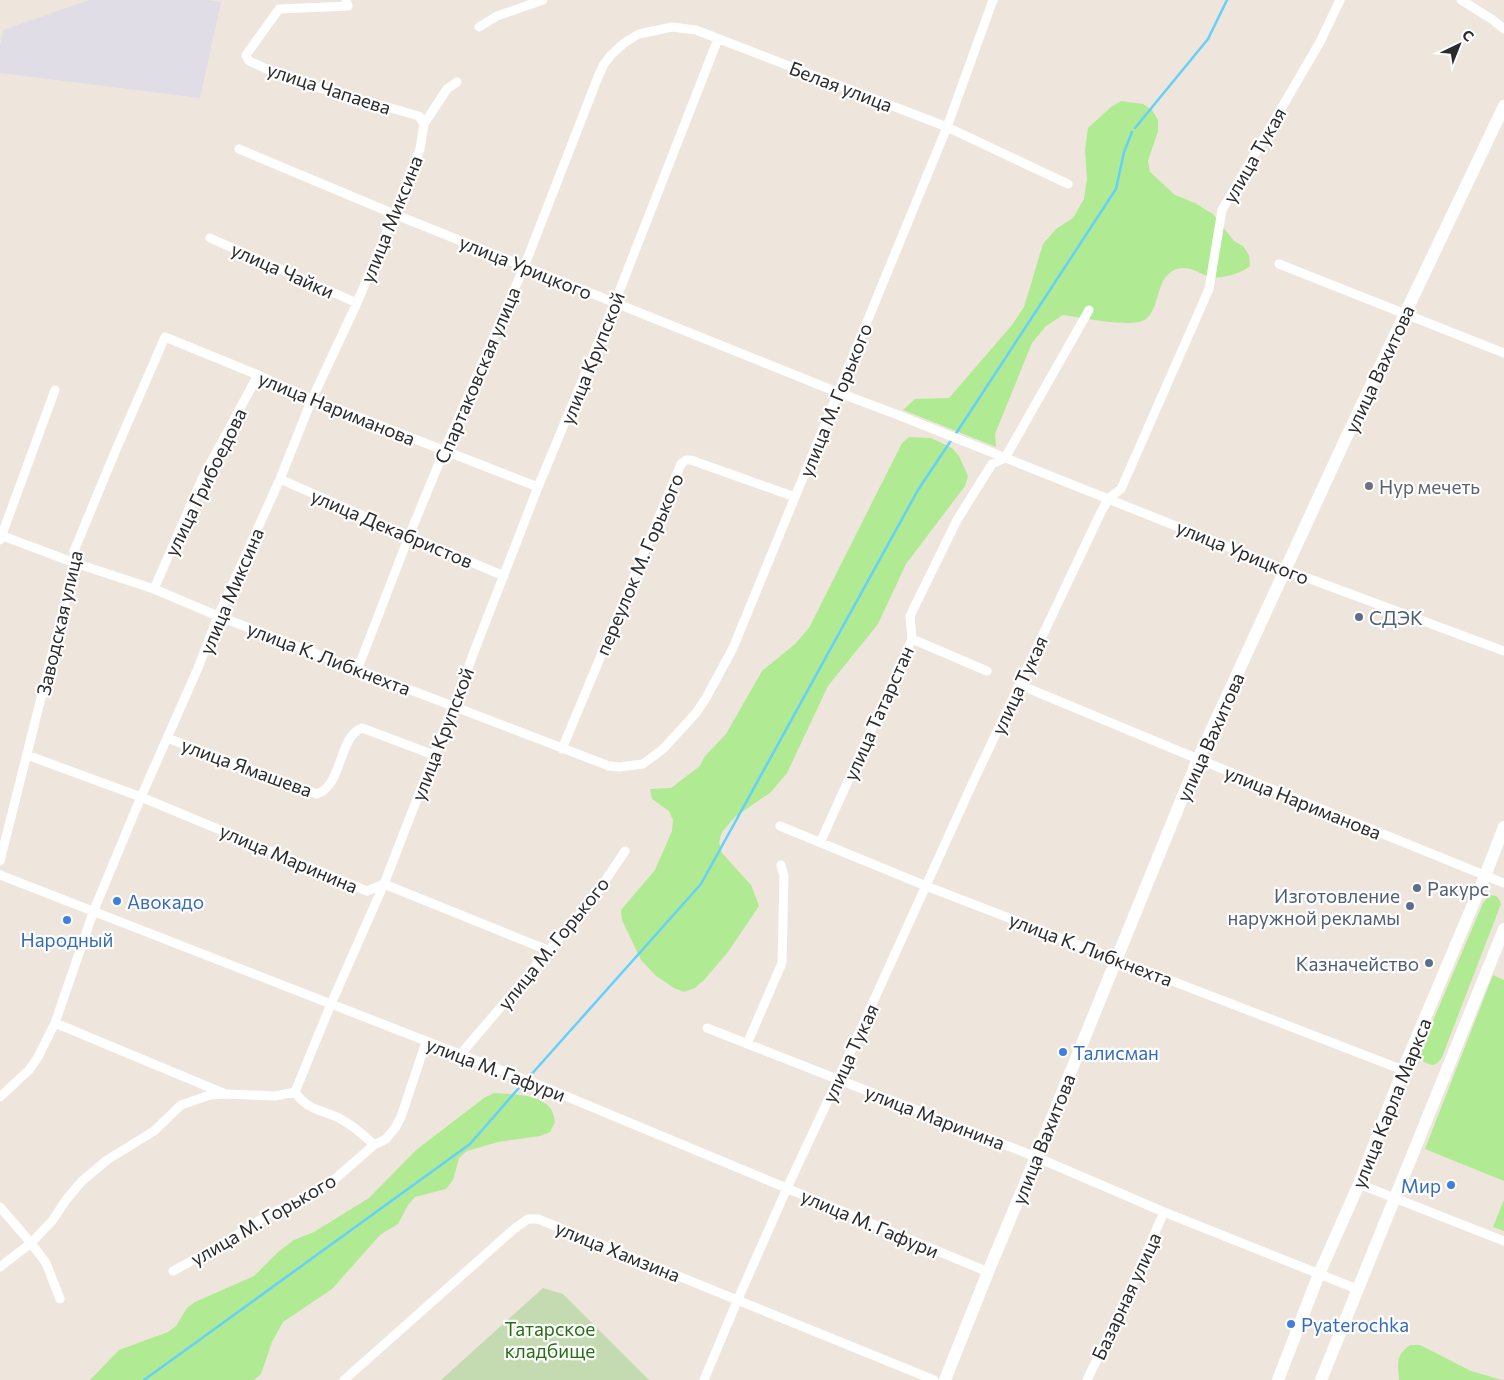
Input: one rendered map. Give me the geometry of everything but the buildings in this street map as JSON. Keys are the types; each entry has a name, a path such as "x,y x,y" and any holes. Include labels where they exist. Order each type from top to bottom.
{"street":[{"name":"улица Чапаева","path":"346,0 348,6 279,8 246,55 249,61 291,80 419,116 424,124"},
{"path":"479,27 497,16 542,0"},
{"name":"улица М. Горького","path":"631,766 647,761 662,749 696,713 733,648 946,127 993,0"},
{"name":"улица Тукая","path":"704,1380 787,1188 1020,684 1101,512 1109,498 1121,489 1209,289 1222,210 1320,42 1340,0"},
{"path":"1461,0 1504,29"},
{"name":"Белая улица","path":"611,55 624,43 639,34 672,27 696,30 946,127 1068,184"},
{"name":"улица Крупской","path":"295,1092 331,1004 384,884 538,487 615,302 718,39"},
{"name":"Спартаковская улица","path":"358,668 444,451 524,267 598,77 611,55"},
{"name":"улица Миксина","path":"0,1097 29,1070 38,1057 55,1023 94,910 198,668 218,616 280,479 312,398 394,214 420,149 424,124 447,90 457,82"},
{"name":"улица Вахитова","path":"945,1380 1198,759 1404,315 1504,106"},
{"name":"улица Урицкого","path":"239,149 524,267 837,392 1109,498 1286,570 1504,651"},
{"name":"улица Чайки","path":"210,238 356,302"},
{"path":"1279,264 1504,353"},
{"path":"1005,458 1089,310"},
{"name":"улица Нариманова","path":"165,337 312,398 538,487"},
{"name":"Заводская улица","path":"0,861 75,563 74,551 165,337"},
{"name":"улица Грибоедова","path":"154,589 202,479 258,375"},
{"path":"0,537 54,390"},
{"name":"улица Татарстан","path":"820,843 912,639 910,616 957,520 992,464 1005,458"},
{"name":"переулок М. Горького","path":"562,749 681,464 686,460 692,460 795,497"},
{"name":"улица Декабристов","path":"280,479 504,576"},
{"name":"улица К. Либкнехта","path":"0,537 154,589 218,616 358,668 562,749 609,766 631,766"},
{"path":"912,639 987,672"},
{"name":"улица Нариманова","path":"1020,684 1198,759 1504,883"},
{"name":"улица Ямашева","path":"168,738 317,794 323,792 329,785 345,748 356,730 362,728 434,756"},
{"name":"улица Маринина","path":"27,755 142,797 368,891 384,884 550,950"},
{"name":"улица К. Либкнехта","path":"780,826 926,886 1402,1070"},
{"name":"улица Карла Маркса","path":"1278,1380 1402,1070 1486,876 1504,827"},
{"name":"улица М. Горького","path":"460,1054 595,896 625,851"},
{"path":"747,1044 782,963 784,876 781,865"},
{"name":"улица М. Гафури","path":"0,875 94,910 539,1085 988,1272"},
{"name":"улица Карла Маркса","path":"1321,1380 1504,929"},
{"path":"55,1023 227,1094"},
{"name":"улица Маринина","path":"707,1028 1036,1157 1164,1212 1357,1289"},
{"name":"улица М. Горького","path":"174,1271 221,1245 268,1214 320,1190 374,1145 386,1139 395,1128 401,1116 426,1042"},
{"path":"0,1267 31,1243 52,1221 82,1181 98,1167 154,1131 180,1105 210,1095 275,1096 295,1092 300,1100 309,1107 330,1114 347,1123 374,1145"},
{"path":"1358,1184 1504,1241"},
{"path":"0,1207 46,1263 60,1299"},
{"name":"Базарная улица","path":"1087,1380 1125,1301 1164,1212"},
{"name":"улица Хамзина","path":"344,1380 514,1229 528,1219 538,1219 934,1380"}],"shaded area":[{"path":"89,0 205,0 221,2 200,98 0,73 0,45 3,30"}],"green space":[{"path":"1121,101 1143,104 1152,110 1158,120 1158,131 1148,161 1150,172 1175,195 1195,203 1213,214 1234,241 1243,246 1249,255 1250,266 1226,277 1210,277 1186,268 1177,269 1165,278 1151,314 1140,322 1119,323 1063,315 1046,326 1032,343 995,434 996,447 903,410 915,399 949,398 1012,325 1024,307 1043,244 1056,229 1073,218 1084,199 1087,179 1085,149 1088,128 1111,107"},
{"path":"909,437 931,438 952,448 959,456 968,476 965,486 906,564 878,624 828,686 787,773 771,792 735,817 722,832 719,842 722,853 751,885 759,906 728,952 704,980 695,988 684,992 674,988 656,976 641,960 622,920 621,910 655,870 672,831 673,820 669,811 652,799 650,789 671,788 700,766 705,756 726,734 762,671 795,644 809,628 902,443"},
{"path":"1490,895 1497,897 1501,904 1442,1057 1440,1061 1433,1065 1427,1064 1421,1060 1421,1049 1483,903"},
{"path":"1493,975 1504,980 1504,1181 1425,1149"},
{"path":"494,1093 528,1096 546,1104 552,1112 555,1122 550,1132 540,1136 498,1142 467,1151 459,1158 453,1180 446,1189 415,1197 408,1205 398,1224 380,1235 332,1289 283,1322 272,1342 261,1374 254,1380 90,1380 119,1350 168,1332 176,1326 187,1308 195,1302 254,1276 277,1253 294,1240 314,1232 369,1198 416,1150 484,1098"},
{"path":"1504,1200 1504,1231 1493,1227"},
{"name":"Татарское кладбище","path":"543,1288 563,1294 649,1380 441,1380"},
{"path":"1410,1345 1420,1345 1471,1371 1502,1380 1399,1380 1398,1364 1400,1356"}],"waterway":[{"path":"1135,128 1208,39 1227,0"},
{"path":"955,435 1116,189 1124,152 1132,132"},
{"path":"529,1077 701,884 918,490 952,439"},
{"path":"144,1380 470,1144 525,1081"}],"place":[{"name":"Нур мечеть","path":"1369,486"},
{"name":"СДЭК","path":"1359,617"},
{"name":"Ракурс","path":"1417,888"},
{"name":"Авокадо","path":"117,901"},
{"name":"Изготовление наружной рекламы","path":"1410,906"},
{"name":"Народный","path":"67,920"},
{"name":"Казначейство","path":"1429,963"},
{"name":"Талисман","path":"1063,1052"},
{"name":"Мир","path":"1451,1185"},
{"name":"Pyaterochka","path":"1291,1324"}]}
